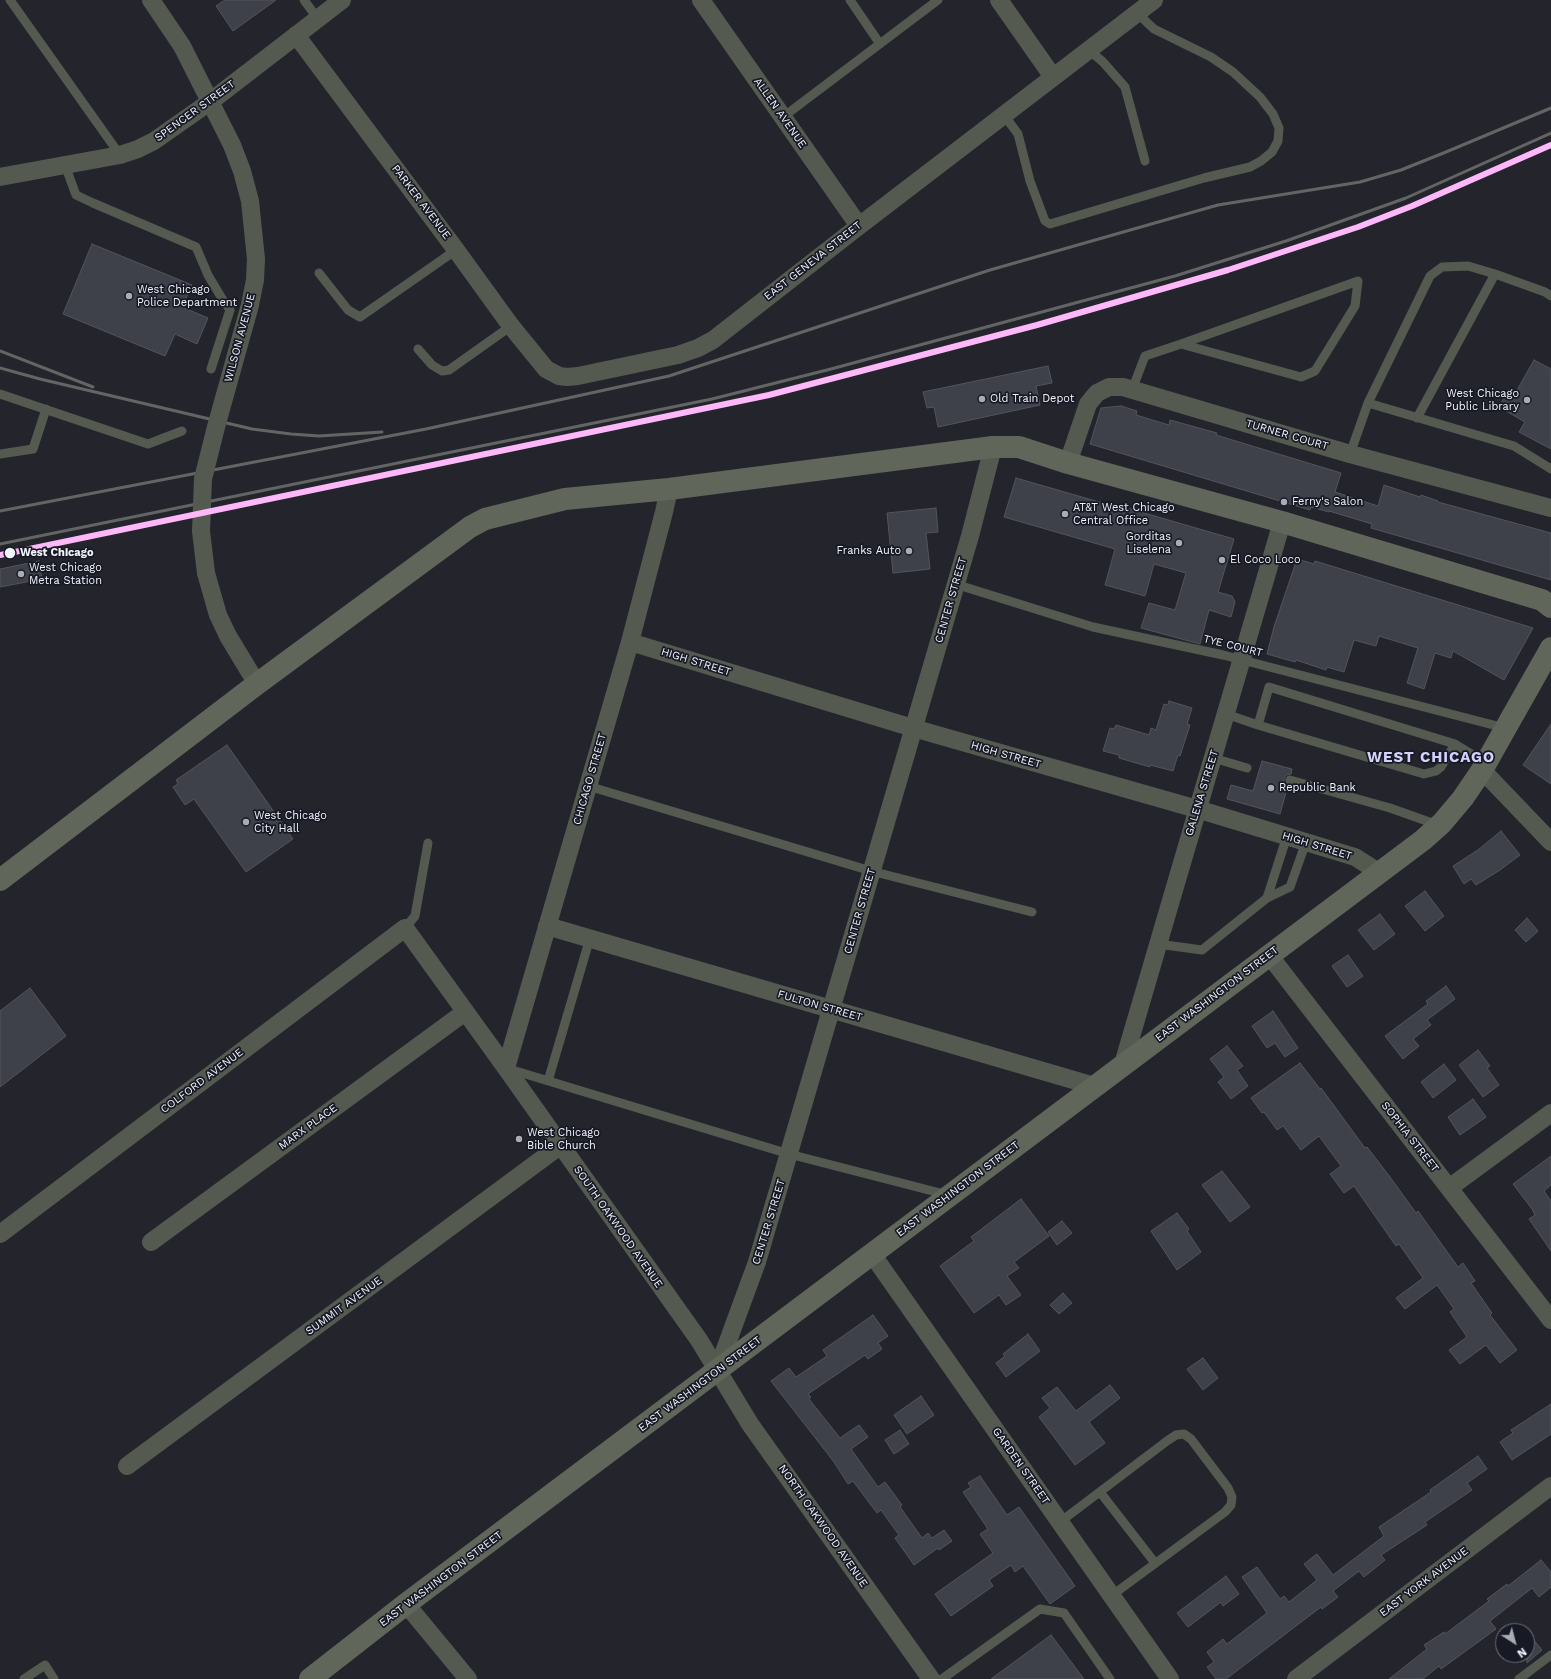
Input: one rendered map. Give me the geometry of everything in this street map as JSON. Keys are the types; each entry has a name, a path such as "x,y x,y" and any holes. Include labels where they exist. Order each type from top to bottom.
{"street":[{"name":"WILSON AVENUE","path":"151,0 182,46 211,101 232,145 242,171 250,201 256,259 255,280 250,305 203,478 201,531 206,573 218,615 228,636 257,684"},
{"name":"SPENCER STREET","path":"0,177 120,155 138,149 154,141 211,101 342,0"},
{"name":"ALLEN AVENUE","path":"701,0 859,226"},
{"path":"999,0 1053,77"},
{"name":"EAST GENEVA STREET","path":"546,369 559,376 578,376 678,356 698,348 719,335 1004,114 1154,0"},
{"name":"PARKER AVENUE","path":"296,35 511,326 546,369"},
{"name":"TURNER COURT","path":"1068,463 1088,404 1092,398 1097,393 1109,387 1123,387 1350,454 1551,508"},
{"path":"0,880 257,684 470,527 485,519 566,498 668,489 994,447 1019,447 1068,463 1282,522 1542,600 1551,607"},
{"name":"CENTER STREET","path":"717,1371 757,1262 984,487 994,447"},
{"name":"CHICAGO STREET","path":"506,1068 630,642 664,512 668,489"},
{"name":"GALENA STREET","path":"1124,1064 1197,809 1282,522"},
{"name":"HIGH STREET","path":"630,642 913,728 1197,809 1355,857 1380,873"},
{"name":"EAST WASHINGTON STREET","path":"310,1679 406,1604 1269,954 1423,840 1440,825 1463,798 1484,766 1551,648"},
{"path":"1484,766 1551,842"},
{"name":"FULTON STREET","path":"547,926 1094,1086"},
{"name":"SOUTH OAKWOOD AVENUE","path":"405,928 699,1340 717,1371"},
{"name":"COLFORD AVENUE","path":"0,1234 405,928"},
{"name":"SOPHIA STREET","path":"1269,954 1551,1320"},
{"name":"MARX PLACE","path":"151,1242 465,1012"},
{"path":"1449,1188 1551,1113"},
{"name":"SUMMIT AVENUE","path":"127,1466 561,1145"},
{"name":"GARDEN STREET","path":"872,1254 1170,1679"},
{"name":"NORTH OAKWOOD AVENUE","path":"717,1371 750,1424 931,1679"},
{"name":"EAST YORK AVENUE","path":"1296,1679 1551,1486"},
{"path":"406,1604 468,1679"}],"lane":[{"path":"10,0 120,155"},
{"path":"304,0 318,19"},
{"path":"850,0 880,44"},
{"path":"783,117 938,0"},
{"path":"1004,114 1018,134 1030,181 1045,221 1050,224 1204,178 1250,167 1261,161 1272,152 1278,141 1279,128 1273,114 1260,97 1233,72 1211,57 1154,29 1137,13"},
{"path":"1088,50 1103,62 1125,87 1145,161"},
{"path":"65,165 76,195 196,247 208,275 230,310 211,369"},
{"path":"319,273 348,310 360,317 456,250"},
{"path":"1350,454 1368,403 1430,276 1442,267 1468,266 1495,274 1551,296"},
{"path":"1417,418 1495,274"},
{"path":"1132,390 1145,356 1358,281 1355,306 1316,371 1301,377 1181,344"},
{"path":"418,349 432,365 442,371 449,370 511,326"},
{"path":"0,394 148,444 182,431"},
{"path":"1368,403 1514,446 1551,469"},
{"path":"0,454 33,449 46,409"},
{"name":"TYE COURT","path":"955,584 1094,627 1242,660 1505,728"},
{"path":"1258,725 1269,687 1455,744 1484,766"},
{"path":"1226,714 1258,725 1424,774 1430,774 1441,767 1455,744"},
{"path":"1213,758 1246,768"},
{"path":"1290,780 1390,808 1440,825"},
{"path":"588,786 872,871 1032,912"},
{"path":"1267,898 1286,836"},
{"path":"1158,944 1202,950 1267,898 1290,887 1306,842"},
{"path":"405,928 415,916 428,843"},
{"path":"548,1081 590,938"},
{"path":"506,1068 789,1154 950,1195"},
{"path":"1060,1522 1176,1435 1184,1434 1191,1439 1228,1488 1232,1497 1231,1505 1225,1512 1111,1596"},
{"path":"1100,1492 1155,1563"},
{"path":"942,1679 1040,1610 1064,1613 1110,1679"},
{"path":"1519,1679 1551,1655"},
{"path":"24,1679 45,1665 54,1679"}],"building":[{"path":"225,0 276,0 233,31 216,6"},
{"name":"West Chicago Police Department","path":"92,244 192,285 182,307 208,318 197,344 175,334 165,356 63,314"},
{"name":"West Chicago Public Library","path":"1534,360 1551,369 1551,449 1519,432 1525,422 1499,407 1509,389 1516,392"},
{"name":"Old Train Depot","path":"1048,366 1052,383 1036,386 1040,405 938,427 934,407 927,408 923,392"},
{"path":"1121,406 1137,411 1136,415 1169,425 1170,420 1217,433 1216,435 1341,473 1335,492 1378,506 1384,485 1420,497 1421,495 1438,502 1551,533 1551,580 1371,528 1372,524 1329,511 1311,507 1310,510 1090,444 1101,408"},
{"path":"1016,478 1234,539 1218,592 1232,596 1235,602 1231,617 1209,610 1200,644 1141,628 1149,603 1175,610 1186,573 1154,564 1145,596 1105,585 1115,549 1004,517"},
{"name":"Franks Auto","path":"936,508 938,532 926,533 930,569 893,573 887,513"},
{"path":"1297,559 1314,564 1315,561 1533,628 1504,680 1453,651 1451,658 1435,653 1424,689 1407,683 1418,648 1379,636 1376,646 1354,640 1344,672 1327,667 1326,670 1296,660 1295,662 1267,654 1274,627"},
{"name":"West Chicago Metra Station","path":"39,561 42,579 0,587 0,569"},
{"path":"1169,701 1192,708 1187,724 1190,725 1180,756 1178,755 1173,771 1150,765 1150,767 1119,758 1119,755 1103,751 1110,728 1114,729 1116,725 1149,735 1151,728 1156,730 1164,704 1168,705"},
{"path":"1551,724 1551,784 1523,765"},
{"name":"West Chicago City Hall","path":"227,745 293,839 246,872 194,799 185,805 173,787 178,784 176,780"},
{"name":"Republic Bank","path":"1262,761 1292,769 1291,774 1286,775 1284,779 1284,782 1288,785 1280,814 1227,799 1231,785 1253,791"},
{"path":"1501,831 1520,855 1476,885 1471,879 1464,884 1453,866 1478,850"},
{"path":"1425,891 1444,916 1425,931 1405,906"},
{"path":"1380,914 1395,934 1374,950 1358,930"},
{"path":"1527,918 1538,931 1526,942 1515,930"},
{"path":"1348,955 1363,976 1347,987 1332,966"},
{"path":"1446,986 1455,999 1427,1020 1431,1025 1413,1039 1419,1046 1403,1059 1385,1036 1428,1004 1426,1001"},
{"path":"30,988 66,1036 0,1087 0,1011"},
{"path":"1273,1011 1298,1048 1285,1057 1275,1043 1267,1048 1252,1026"},
{"path":"1227,1046 1243,1066 1237,1070 1248,1086 1231,1099 1218,1082 1224,1077 1210,1059"},
{"path":"1478,1050 1490,1066 1487,1068 1499,1085 1483,1097 1459,1065"},
{"path":"1300,1063 1320,1089 1321,1088 1365,1148 1367,1147 1416,1213 1418,1211 1458,1267 1463,1263 1475,1281 1471,1283 1492,1313 1490,1315 1517,1350 1500,1363 1486,1345 1460,1364 1449,1350 1467,1337 1450,1312 1454,1309 1437,1285 1405,1309 1396,1298 1423,1278 1399,1244 1396,1246 1354,1186 1344,1193 1330,1174 1341,1166 1319,1136 1301,1150 1283,1126 1277,1130 1264,1112 1262,1113 1251,1098"},
{"path":"1444,1064 1456,1080 1433,1098 1421,1082"},
{"path":"1473,1099 1486,1117 1460,1135 1448,1117"},
{"path":"1551,1156 1551,1185 1544,1191 1551,1201 1551,1251 1529,1219 1535,1215 1532,1209 1513,1184"},
{"path":"1222,1171 1250,1207 1230,1222 1202,1185"},
{"path":"1021,1199 1049,1236 1014,1262 1019,1268 1007,1276 1021,1295 1006,1305 999,1295 974,1313 940,1266 974,1241 971,1237"},
{"path":"1177,1213 1189,1229 1187,1231 1201,1252 1177,1270 1151,1231"},
{"path":"1062,1221 1072,1233 1057,1245 1048,1232"},
{"path":"1063,1293 1072,1303 1059,1314 1050,1305"},
{"path":"873,1315 888,1336 878,1343 882,1349 868,1359 865,1355 808,1394 811,1397 809,1399 840,1438 859,1425 868,1437 851,1449 878,1487 885,1482 902,1505 900,1507 922,1538 928,1533 932,1538 944,1530 952,1541 939,1550 938,1548 914,1565 895,1538 899,1535 881,1510 877,1513 853,1481 848,1484 834,1462 771,1381 789,1368 796,1377 827,1356 823,1350"},
{"path":"1028,1334 1040,1351 1006,1377 996,1363 1005,1356 1003,1354"},
{"path":"1203,1358 1218,1378 1203,1390 1187,1369"},
{"path":"1110,1385 1120,1398 1089,1422 1105,1443 1075,1465 1039,1417 1050,1408 1042,1398 1057,1387 1076,1411"},
{"path":"921,1396 934,1415 907,1434 894,1415"},
{"path":"1551,1404 1551,1434 1512,1460 1500,1442 1513,1433 1511,1430"},
{"path":"900,1430 909,1444 894,1454 885,1440"},
{"path":"1478,1456 1487,1469 1467,1483 1472,1490 1425,1522 1427,1525 1381,1555 1385,1560 1364,1577 1359,1571 1333,1591 1338,1597 1322,1609 1321,1607 1226,1679 1216,1679 1207,1667 1214,1662 1207,1652 1223,1639 1227,1644 1267,1613 1242,1577 1257,1567 1280,1599 1284,1596 1289,1602 1317,1580 1304,1564 1317,1554 1333,1575 1384,1536 1379,1527 1431,1492 1430,1490"},
{"path":"980,1476 1007,1515 1019,1507 1075,1586 1050,1604 1023,1566 1015,1572 1011,1565 989,1580 993,1586 951,1616 935,1594 993,1553 980,1534 988,1529 963,1492 971,1487 968,1483"},
{"path":"1541,1560 1551,1572 1551,1587 1539,1597 1532,1588 1490,1621 1495,1630 1441,1669 1439,1666 1423,1679 1389,1679 1427,1649 1424,1645 1444,1632 1445,1634 1489,1601 1487,1599 1507,1584 1508,1586"},
{"path":"1226,1576 1239,1594 1223,1606 1221,1602 1188,1627 1177,1613"},
{"path":"1051,1635 1084,1679 991,1679"},
{"path":"1535,1642 1542,1650 1535,1656"}],"railway":[{"path":"0,511 426,429 669,376 990,270 1218,205 1360,182 1401,170 1551,108"},
{"path":"0,544 712,399 831,369 1175,276 1286,241 1406,198 1551,133"},
{"path":"0,351 93,387"},
{"path":"0,368 40,379 252,429 319,436 382,432"}],"transit line":[{"path":"0,555 769,395 1037,325 1228,270 1358,227 1412,206 1551,145"}],"place":[{"name":"West Chicago Police Department","path":"129,296"},
{"name":"Old Train Depot","path":"982,399"},
{"name":"West Chicago Public Library","path":"1527,400"},
{"name":"Ferny's Salon","path":"1284,502"},
{"name":"AT&T West Chicago Central Office","path":"1065,514"},
{"name":"Gorditas Liselena","path":"1179,543"},
{"name":"Franks Auto","path":"909,551"},
{"name":"West Chicago","path":"10,553"},
{"name":"El Coco Loco","path":"1222,560"},
{"name":"West Chicago Metra Station","path":"21,574"},
{"name":"Republic Bank","path":"1271,788"},
{"name":"West Chicago City Hall","path":"246,822"},
{"name":"West Chicago Bible Church","path":"519,1139"}],"district":[{"name":"WEST CHICAGO","path":"1431,758"}]}
